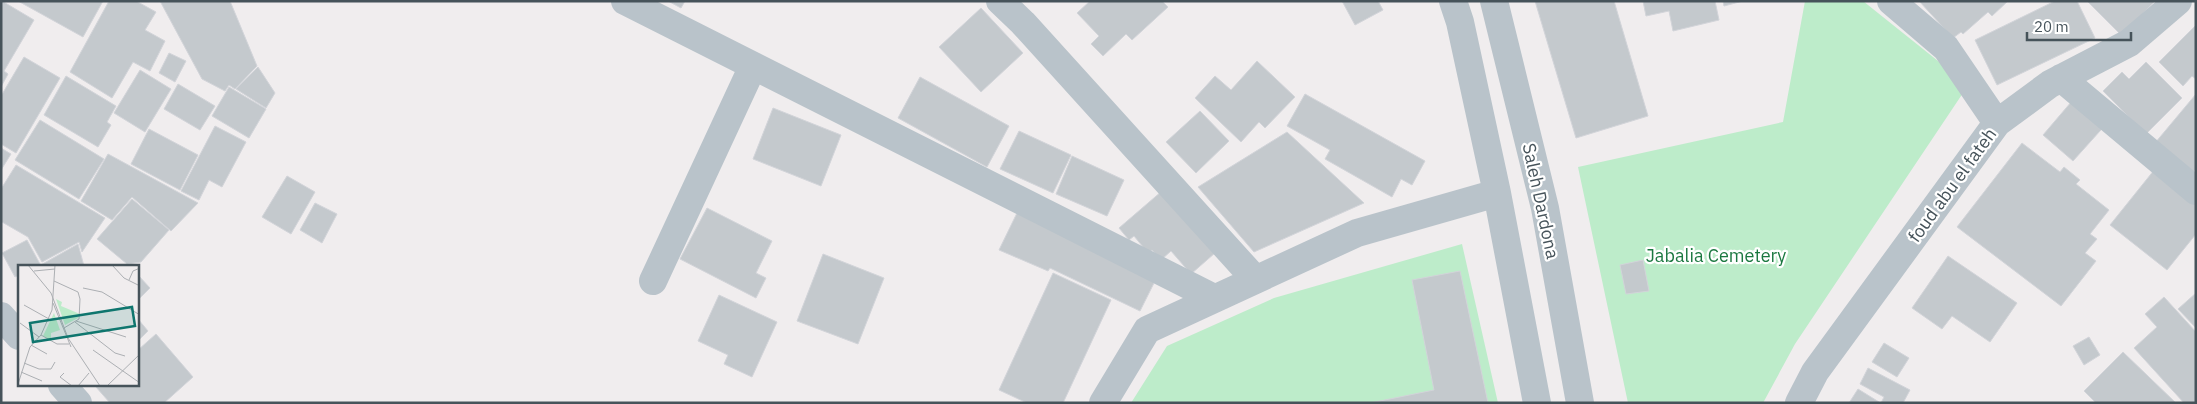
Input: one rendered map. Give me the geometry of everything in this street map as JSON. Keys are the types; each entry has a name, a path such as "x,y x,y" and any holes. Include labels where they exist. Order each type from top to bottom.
{"street":[{"path":"625,1 1214,298"},
{"path":"1000,1 1023,23 1255,279"},
{"path":"1453,1 1460,22 1498,193 1537,403"},
{"name":"Saleh Dardona","path":"1494,1 1545,208 1580,403"},
{"path":"1891,1 1946,48 1997,123"},
{"name":"foud abu el fateh","path":"1799,403 1815,372 1997,123 2061,78 2129,43 2178,1"},
{"path":"653,281 754,66"},
{"path":"2061,78 2196,191"},
{"path":"1103,403 1147,330 1357,233 1498,193"},
{"path":"1,316 18,335"},
{"path":"63,386 78,403"}],"green space":[{"name":"Jabalia Cemetery","path":"1805,1 1863,1 1943,65 1963,93 1795,344 1763,403 1628,403 1578,167 1783,122"},
{"path":"1462,244 1498,403 1131,403 1167,346 1274,298"}],"building":[{"path":"2,1 34,20 4,71 8,74 1,87"},
{"path":"18,1 103,1 83,37"},
{"path":"109,1 136,1 156,12 145,30 165,41 150,71 133,62 112,98 70,72"},
{"path":"160,1 230,1 257,66 235,89 229,85 225,91 202,79"},
{"path":"668,1 685,1 681,8"},
{"path":"1090,1 1162,1 1168,7 1132,40 1126,34 1103,56 1091,44 1099,36 1077,13"},
{"path":"1342,1 1378,1 1383,10 1355,25"},
{"path":"1535,1 1614,1 1648,116 1576,138"},
{"path":"1643,1 1715,1 1719,20 1673,31 1669,11 1646,16"},
{"path":"1723,1 1743,1 1724,6"},
{"path":"1919,1 2008,1 1992,16 1988,12 1963,34 1961,32 1953,38"},
{"path":"2055,1 2077,1 2095,38 1997,85 1975,40"},
{"path":"2087,1 2155,1 2121,35"},
{"path":"981,8 1023,53 981,92 939,47"},
{"path":"2196,25 2196,79 2192,76 2183,86 2159,62"},
{"path":"169,53 186,61 175,82 159,73"},
{"path":"24,57 60,78 16,153 1,144 1,96"},
{"path":"1257,61 1295,97 1265,128 1259,122 1241,142 1195,98 1215,76 1231,90"},
{"path":"2146,62 2182,98 2146,134 2103,91 2122,72 2129,79"},
{"path":"258,67 275,93 266,108 236,89"},
{"path":"140,70 171,89 145,132 114,113"},
{"path":"66,76 116,106 107,122 111,125 98,147 44,115"},
{"path":"920,77 1009,126 987,167 898,118"},
{"path":"178,84 215,106 200,130 164,109"},
{"path":"229,87 266,109 249,138 212,116"},
{"path":"1305,94 1425,161 1412,185 1401,179 1392,197 1325,159 1330,150 1287,126"},
{"path":"2078,94 2109,121 2073,161 2043,135"},
{"path":"2196,94 2196,169 2187,180 2150,149"},
{"path":"773,108 841,135 821,186 753,159"},
{"path":"1200,111 1229,141 1196,173 1166,142"},
{"path":"40,120 104,159 79,199 15,160"},
{"path":"215,126 246,142 222,187 209,180 199,200 181,191"},
{"path":"149,129 198,155 180,190 131,164"},
{"path":"1019,131 1071,155 1053,193 1000,169"},
{"path":"1287,132 1364,203 1254,252 1198,187"},
{"path":"2022,143 2060,172 2064,167 2080,180 2076,184 2109,210 2090,234 2097,239 2085,253 2096,261 2061,306 1957,227"},
{"path":"1,148 11,154 1,170"},
{"path":"108,154 198,203 171,231 132,197 112,220 81,201"},
{"path":"1072,156 1124,180 1107,216 1056,194"},
{"path":"16,165 105,218 82,252 79,242 42,262 28,237 2,222 1,224 1,189"},
{"path":"2155,169 2196,195 2196,234 2167,270 2110,225"},
{"path":"287,176 315,192 291,234 262,217"},
{"path":"1162,191 1215,253 1191,274 1171,251 1161,260 1152,250 1148,253 1134,236 1129,240 1119,228"},
{"path":"132,199 169,230 141,262 127,264 97,239"},
{"path":"315,203 337,214 322,243 300,230"},
{"path":"707,208 772,241 756,273 766,278 756,298 680,259"},
{"path":"1017,213 1156,279 1140,311 1050,268 1048,271 999,250"},
{"path":"27,240 40,264 18,265 18,276 15,277 2,253"},
{"path":"78,244 84,265 41,265"},
{"path":"823,254 884,278 858,344 797,321"},
{"path":"1948,256 2017,303 1990,342 1952,316 1942,329 1912,308"},
{"path":"1643,260 1649,291 1626,294 1620,265"},
{"path":"1460,271 1488,403 1370,403 1434,390 1412,280"},
{"path":"1053,273 1111,300 1063,403 1027,403 999,390"},
{"path":"139,276 150,288 139,299"},
{"path":"2196,293 2196,328 2178,309"},
{"path":"719,295 777,322 752,377 724,364 728,355 698,341"},
{"path":"2164,297 2196,332 2196,403 2184,403 2134,348 2157,327 2145,314"},
{"path":"139,320 148,331 139,340"},
{"path":"156,334 193,377 164,403 110,403 96,387 139,386 139,349"},
{"path":"2089,337 2100,355 2084,365 2073,346"},
{"path":"1884,343 1909,358 1897,377 1872,362"},
{"path":"2123,352 2176,403 2096,403 2084,391"},
{"path":"1868,368 1910,390 1903,403 1881,403 1884,397 1860,384"},
{"path":"1858,389 1879,402 1849,403"}]}
